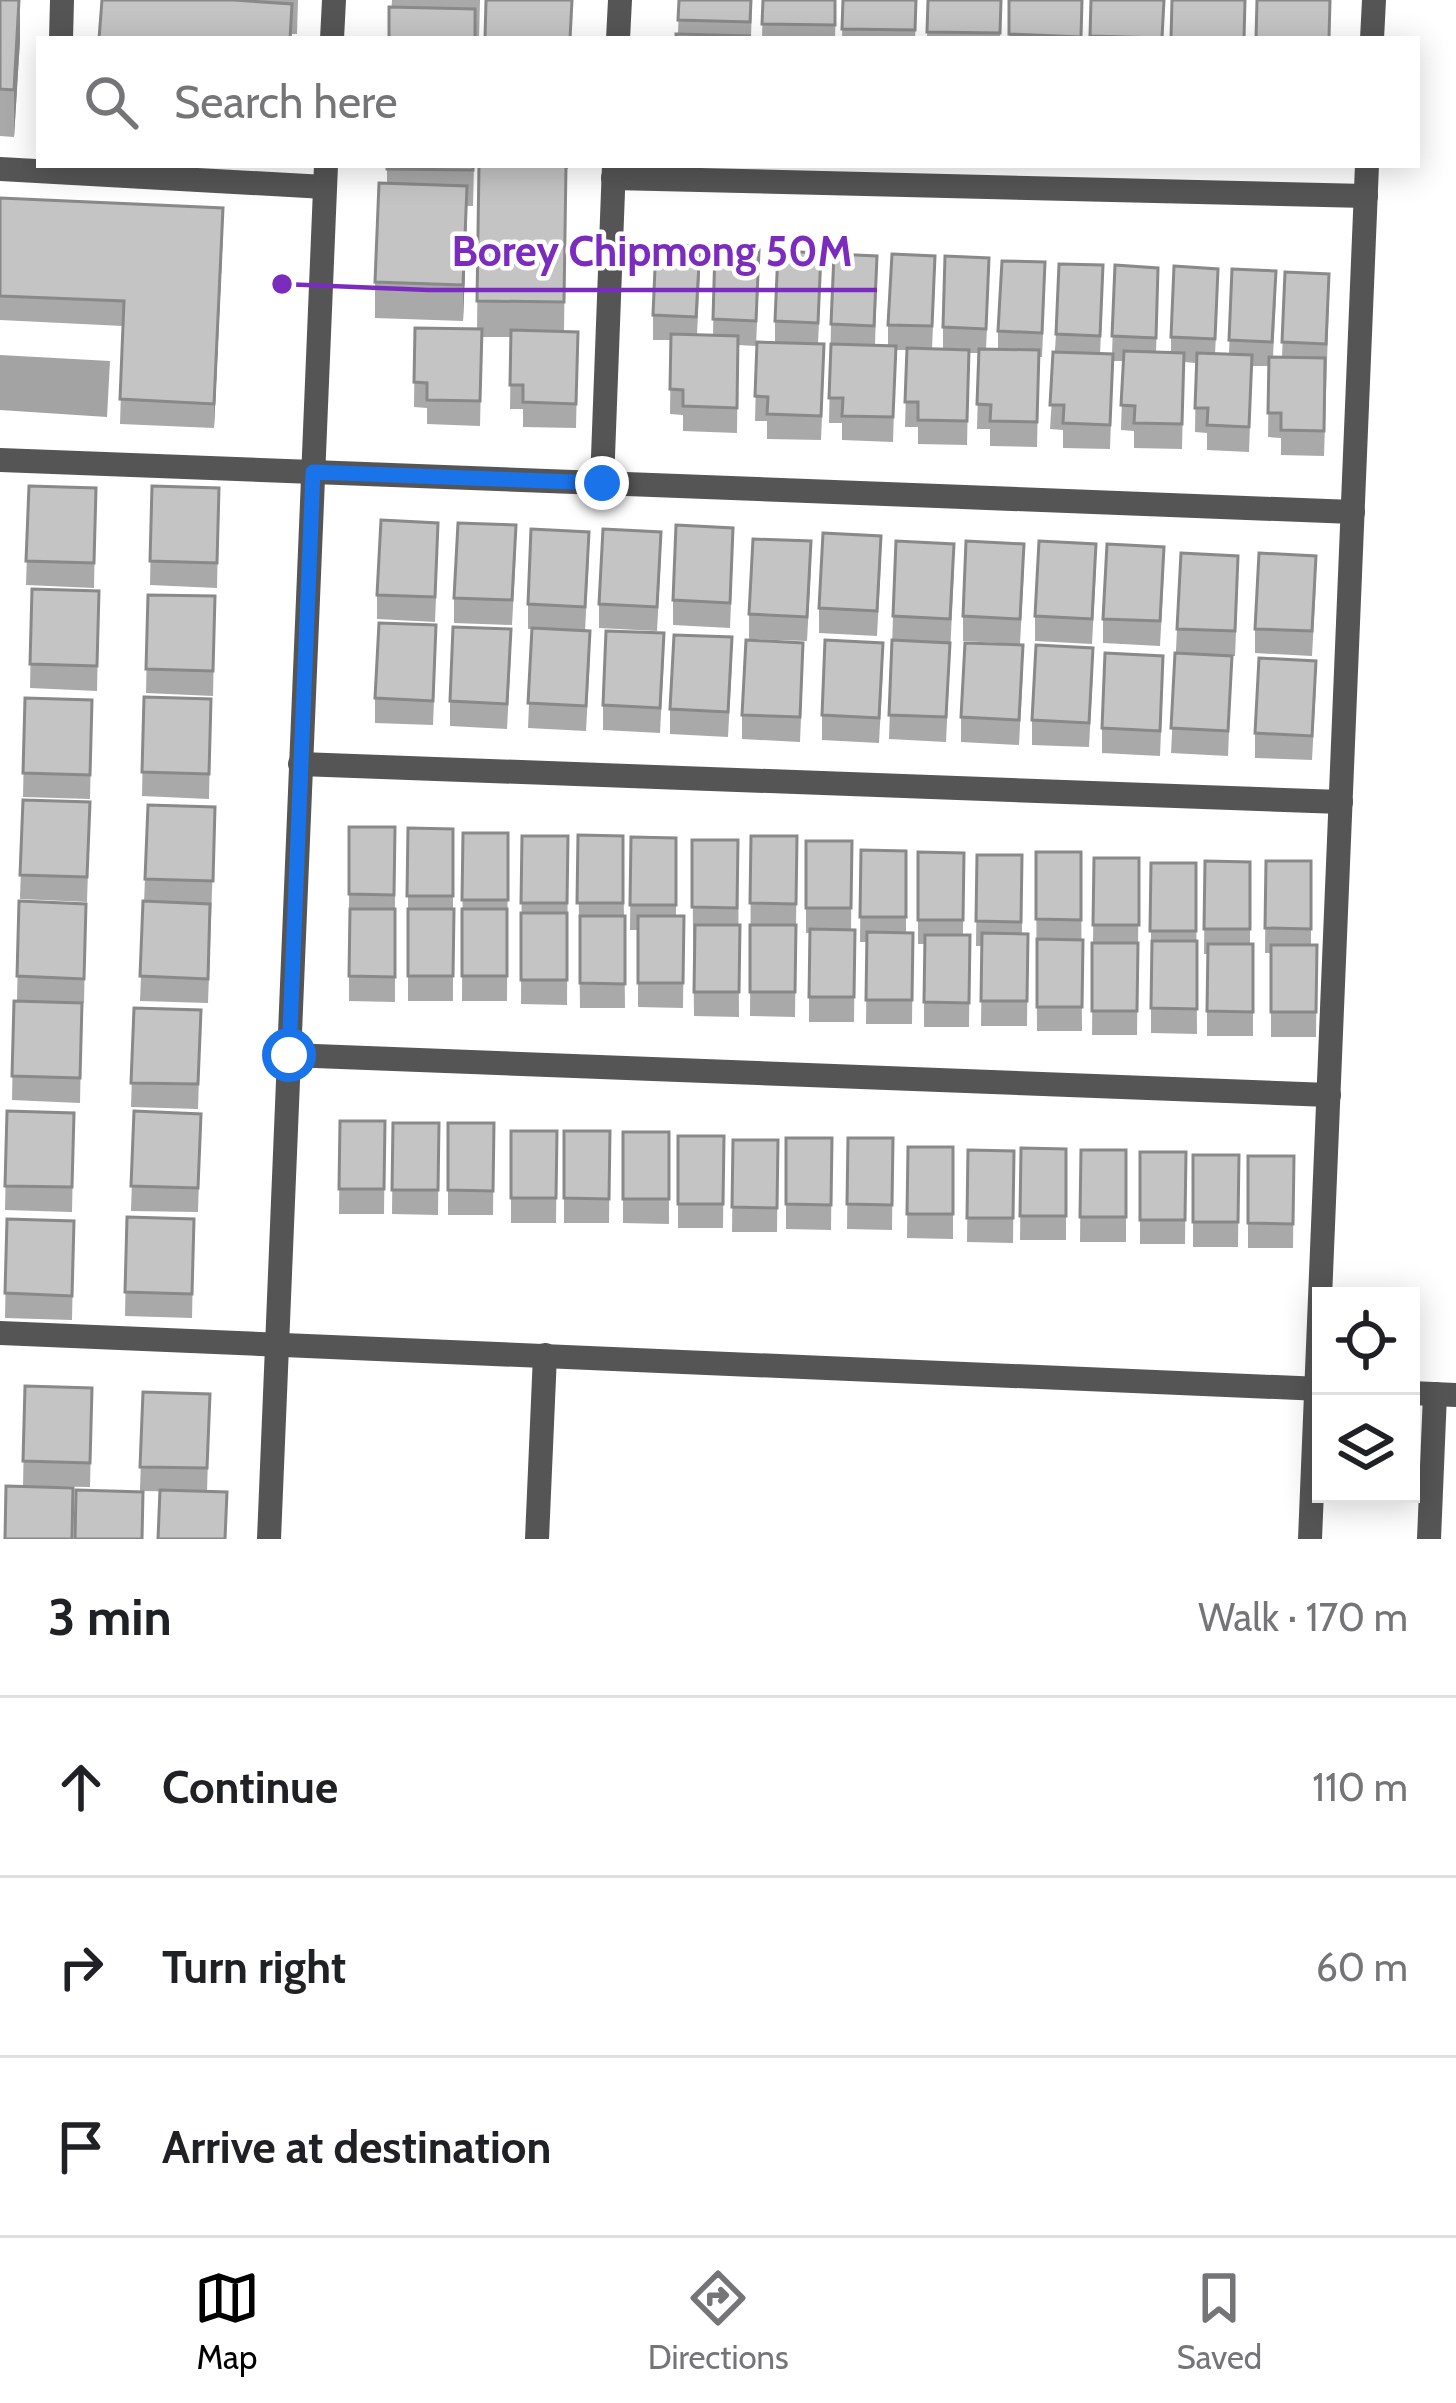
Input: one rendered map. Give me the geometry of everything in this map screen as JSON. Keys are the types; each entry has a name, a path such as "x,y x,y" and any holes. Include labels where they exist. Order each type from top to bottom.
{"street":[{"path":"61,36 62,0"},
{"path":"332,36 334,0"},
{"path":"618,36 620,0"},
{"path":"1372,36 1374,0"},
{"path":"1322,1287 1367,168"},
{"path":"0,169 326,176 269,1539"},
{"path":"602,483 614,171 1366,196"},
{"path":"0,460 1353,512"},
{"path":"301,764 1341,802"},
{"path":"289,1055 1329,1095"},
{"path":"0,1333 1312,1389"},
{"path":"537,1539 544,1355"},
{"path":"1429,1539 1434,1394"},
{"path":"1310,1539 1319,1395"}],"shaded area":[{"path":"0,355 110,361 107,417 0,410"}],"building":[{"path":"0,0 19,0 14,90 0,89"},
{"path":"102,0 292,4 290,36 99,36"},
{"path":"486,0 572,0 570,36 485,36"},
{"path":"679,0 751,0 750,22 678,20"},
{"path":"763,0 835,0 835,25 762,24"},
{"path":"843,0 916,0 915,30 842,29"},
{"path":"928,0 1001,0 1000,33 927,32"},
{"path":"1009,0 1082,0 1081,36 1009,34"},
{"path":"1091,0 1164,0 1162,36 1090,36"},
{"path":"1172,0 1245,0 1244,36 1171,36"},
{"path":"1257,0 1330,0 1329,36 1256,36"},
{"path":"389,7 475,9 475,36 389,36"},
{"path":"473,168 473,170 387,169"},
{"path":"479,168 566,168 564,302 477,301"},
{"path":"379,183 467,186 463,285 375,282"},
{"path":"0,198 223,208 214,404 120,399 124,301 0,296"},
{"path":"656,245 700,246 696,317 653,315"},
{"path":"715,249 759,250 756,321 713,319"},
{"path":"778,251 821,253 818,323 775,321"},
{"path":"834,254 877,256 874,326 831,324"},
{"path":"892,254 935,256 932,326 888,325"},
{"path":"945,256 989,258 986,329 943,327"},
{"path":"1002,261 1045,262 1042,333 998,331"},
{"path":"1059,264 1103,265 1100,336 1056,334"},
{"path":"1115,265 1158,268 1156,338 1112,336"},
{"path":"1174,266 1218,269 1215,339 1171,337"},
{"path":"1232,269 1276,271 1272,342 1229,340"},
{"path":"1285,272 1329,274 1326,344 1282,342"},
{"path":"415,328 482,329 480,401 427,400 427,383 414,382"},
{"path":"511,330 578,332 576,404 523,402 523,385 510,385"},
{"path":"671,334 738,336 737,408 683,406 683,390 670,389"},
{"path":"757,342 824,344 821,416 767,414 768,397 755,396"},
{"path":"831,344 896,346 893,417 842,416 843,398 829,398"},
{"path":"907,348 969,350 967,421 918,420 918,402 905,402"},
{"path":"979,349 1039,350 1037,422 990,421 991,405 977,404"},
{"path":"1124,351 1184,353 1182,424 1134,423 1135,406 1121,405"},
{"path":"1053,352 1113,354 1110,425 1063,423 1064,405 1050,405"},
{"path":"1197,353 1252,355 1249,427 1207,425 1208,408 1195,408"},
{"path":"1269,357 1325,358 1324,431 1281,430 1281,413 1268,413"},
{"path":"29,486 96,488 94,563 26,561"},
{"path":"152,486 219,488 217,563 150,561"},
{"path":"381,520 438,523 435,597 377,595"},
{"path":"458,523 516,525 512,600 454,598"},
{"path":"676,525 733,528 730,603 673,600"},
{"path":"531,529 589,532 585,607 528,604"},
{"path":"603,529 661,532 657,607 599,604"},
{"path":"823,533 881,536 877,611 819,608"},
{"path":"753,539 811,541 807,617 749,614"},
{"path":"896,541 954,544 950,619 893,616"},
{"path":"966,541 1024,544 1020,619 963,616"},
{"path":"1039,541 1096,544 1092,619 1035,616"},
{"path":"1107,544 1164,547 1160,621 1103,619"},
{"path":"1181,553 1238,556 1235,631 1177,629"},
{"path":"1259,553 1316,556 1312,631 1255,629"},
{"path":"32,589 99,591 97,666 30,664"},
{"path":"148,595 215,596 213,671 146,669"},
{"path":"379,623 436,625 433,701 375,698"},
{"path":"453,627 511,629 507,704 450,701"},
{"path":"532,628 590,631 586,706 528,703"},
{"path":"606,631 664,633 660,708 603,705"},
{"path":"674,635 732,637 728,712 670,709"},
{"path":"746,640 803,643 800,717 742,715"},
{"path":"825,640 883,643 879,718 822,715"},
{"path":"892,640 950,643 946,717 889,715"},
{"path":"965,643 1023,645 1019,720 961,717"},
{"path":"1036,645 1093,648 1089,723 1032,720"},
{"path":"1105,653 1163,656 1160,731 1102,728"},
{"path":"1175,653 1232,656 1228,731 1171,728"},
{"path":"1259,658 1316,661 1312,736 1255,733"},
{"path":"144,697 211,699 209,774 142,772"},
{"path":"25,698 92,700 90,775 23,773"},
{"path":"23,800 90,802 87,877 20,875"},
{"path":"148,805 215,807 213,881 145,879"},
{"path":"349,827 395,827 394,895 349,894"},
{"path":"408,828 453,829 453,896 407,896"},
{"path":"463,833 508,833 508,900 462,900"},
{"path":"578,835 623,836 623,903 577,903"},
{"path":"522,836 568,836 567,903 521,903"},
{"path":"751,836 797,836 796,904 750,903"},
{"path":"631,837 676,838 676,905 630,905"},
{"path":"692,840 738,840 737,908 692,907"},
{"path":"806,841 852,841 851,908 806,908"},
{"path":"861,850 906,851 906,917 860,917"},
{"path":"918,852 964,853 963,920 918,920"},
{"path":"1036,852 1081,852 1081,920 1036,919"},
{"path":"977,855 1022,855 1021,922 976,921"},
{"path":"1094,858 1139,858 1139,925 1093,925"},
{"path":"1205,861 1250,862 1250,929 1204,929"},
{"path":"1266,861 1311,861 1311,929 1265,928"},
{"path":"1151,863 1196,863 1196,931 1150,931"},
{"path":"19,901 86,904 84,979 17,976"},
{"path":"143,901 210,904 208,979 140,976"},
{"path":"350,909 395,909 395,977 349,976"},
{"path":"408,909 454,909 453,976 408,976"},
{"path":"462,909 507,909 507,976 462,976"},
{"path":"521,913 567,913 567,980 521,980"},
{"path":"580,916 625,916 625,984 580,983"},
{"path":"638,916 684,916 683,983 638,983"},
{"path":"695,925 740,925 739,992 694,992"},
{"path":"750,925 796,925 795,992 750,992"},
{"path":"810,929 855,930 854,997 809,997"},
{"path":"867,932 913,933 912,1000 866,1000"},
{"path":"982,933 1028,934 1027,1001 981,1001"},
{"path":"925,935 970,935 969,1003 924,1002"},
{"path":"1037,939 1083,940 1082,1007 1037,1007"},
{"path":"1152,941 1197,941 1197,1009 1151,1008"},
{"path":"1092,943 1138,943 1137,1011 1092,1011"},
{"path":"1208,944 1253,944 1253,1012 1207,1011"},
{"path":"1271,945 1317,945 1316,1012 1271,1012"},
{"path":"14,1001 82,1003 80,1078 12,1076"},
{"path":"134,1008 201,1010 198,1084 131,1083"},
{"path":"7,1111 74,1113 72,1187 5,1186"},
{"path":"134,1111 201,1114 198,1188 131,1186"},
{"path":"340,1121 385,1121 384,1189 339,1189"},
{"path":"393,1123 439,1123 438,1190 392,1190"},
{"path":"448,1123 494,1123 493,1191 448,1190"},
{"path":"511,1131 557,1131 556,1198 511,1198"},
{"path":"564,1131 610,1131 609,1199 564,1198"},
{"path":"623,1132 669,1132 669,1199 623,1199"},
{"path":"678,1136 724,1136 723,1204 678,1204"},
{"path":"786,1138 832,1138 831,1205 786,1204"},
{"path":"848,1138 893,1138 892,1205 847,1204"},
{"path":"733,1140 778,1140 777,1208 732,1207"},
{"path":"908,1147 953,1147 953,1214 907,1214"},
{"path":"1021,1148 1066,1149 1066,1216 1020,1216"},
{"path":"968,1150 1014,1151 1013,1218 967,1218"},
{"path":"1081,1150 1126,1150 1126,1217 1080,1217"},
{"path":"1140,1152 1186,1152 1185,1220 1140,1220"},
{"path":"1193,1155 1239,1155 1238,1222 1193,1222"},
{"path":"1248,1156 1294,1156 1293,1224 1248,1223"},
{"path":"127,1217 194,1219 192,1294 125,1292"},
{"path":"7,1219 74,1221 72,1296 5,1293"},
{"path":"25,1386 92,1388 90,1463 23,1461"},
{"path":"143,1392 210,1394 207,1468 140,1467"},
{"path":"6,1486 73,1488 72,1539 5,1539"},
{"path":"76,1490 143,1492 142,1539 75,1539"},
{"path":"160,1490 227,1492 225,1539 158,1539"}],"place":[{"name":"Borey Chipmong 50M","path":"282,284"}],"route":[{"path":"289,1055 313,472 602,483"}]}
